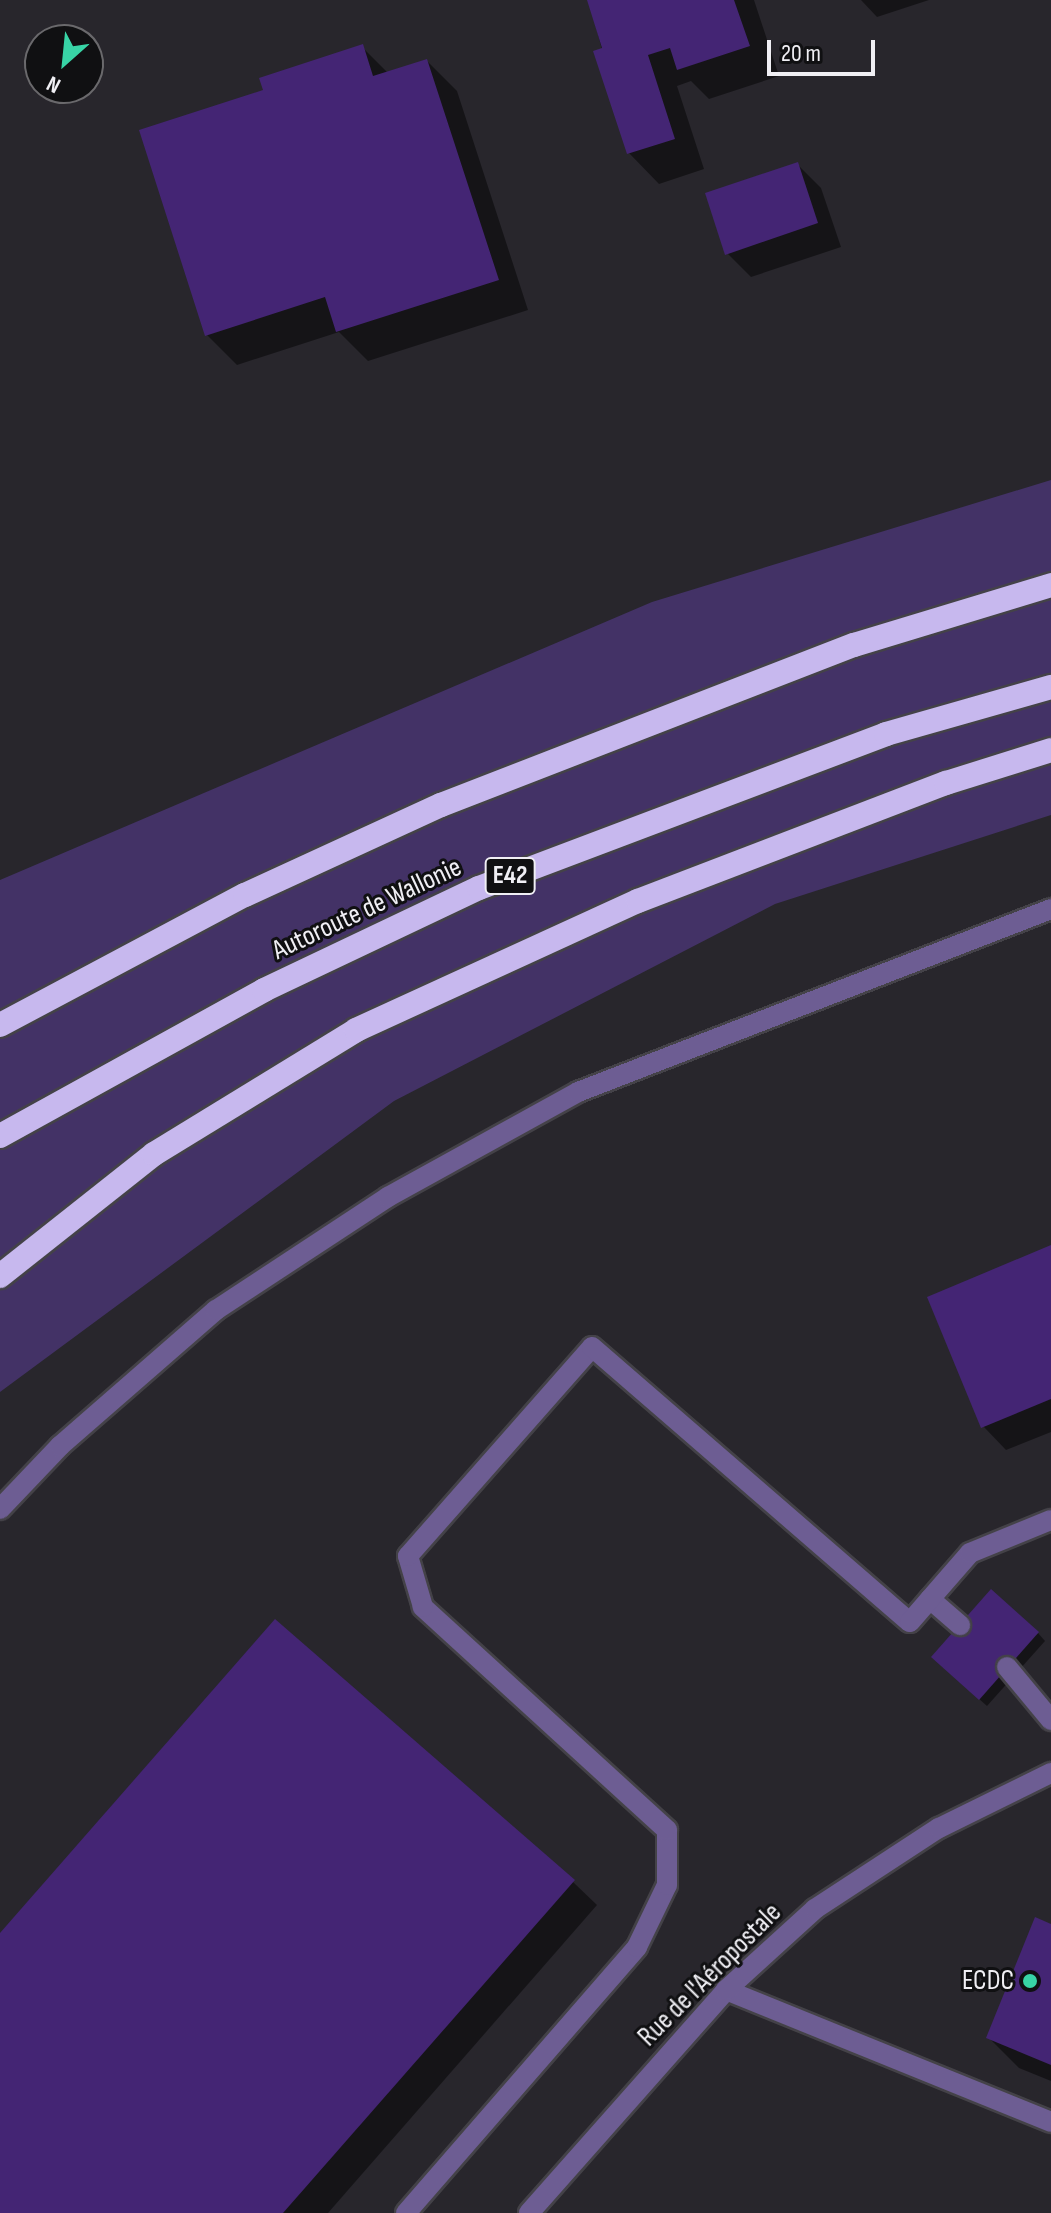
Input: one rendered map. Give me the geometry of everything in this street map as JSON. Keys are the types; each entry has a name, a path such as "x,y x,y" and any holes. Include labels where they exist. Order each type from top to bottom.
{"highway":[{"path":"0,1025 245,895 441,805 854,645 1051,585"},
{"name":"Autoroute de Wallonie","path":"0,1136 264,990 479,888 886,734 1051,687"},
{"path":"0,1276 154,1154 356,1030 638,901 946,783 1051,750"}],"street":[{"path":"0,1509 60,1446 216,1310 388,1197 578,1092 1051,909"},
{"path":"406,2213 637,1947 667,1885 667,1830 423,1607 408,1556 592,1347 910,1622 970,1553 1051,1520"},
{"path":"930,1599 960,1625"},
{"path":"1007,1667 1051,1720"},
{"name":"Rue de l'Aéropostale","path":"529,2213 726,1990 815,1909 939,1828 1051,1773"},
{"path":"726,1990 1051,2122"}],"shaded area":[{"path":"1051,480 1051,815 775,904 394,1101 0,1392 0,880 652,602"}],"building":[{"path":"587,0 734,0 750,46 677,70 670,48 648,55 675,139 627,154 593,51 602,48"},
{"path":"363,44 373,76 427,59 499,280 336,332 325,297 205,336 139,130 263,90 259,78"},
{"path":"798,162 818,223 725,255 705,193"},
{"path":"1051,1245 1051,1399 981,1428 927,1297"},
{"path":"991,1589 1039,1632 979,1700 931,1657"},
{"path":"275,1619 575,1880 283,2213 0,2213 0,1933"},
{"name":"ECDC","path":"1035,1917 1051,1924 1051,2065 986,2038"}],"place":[{"name":"ECDC","path":"1030,1981"}]}
